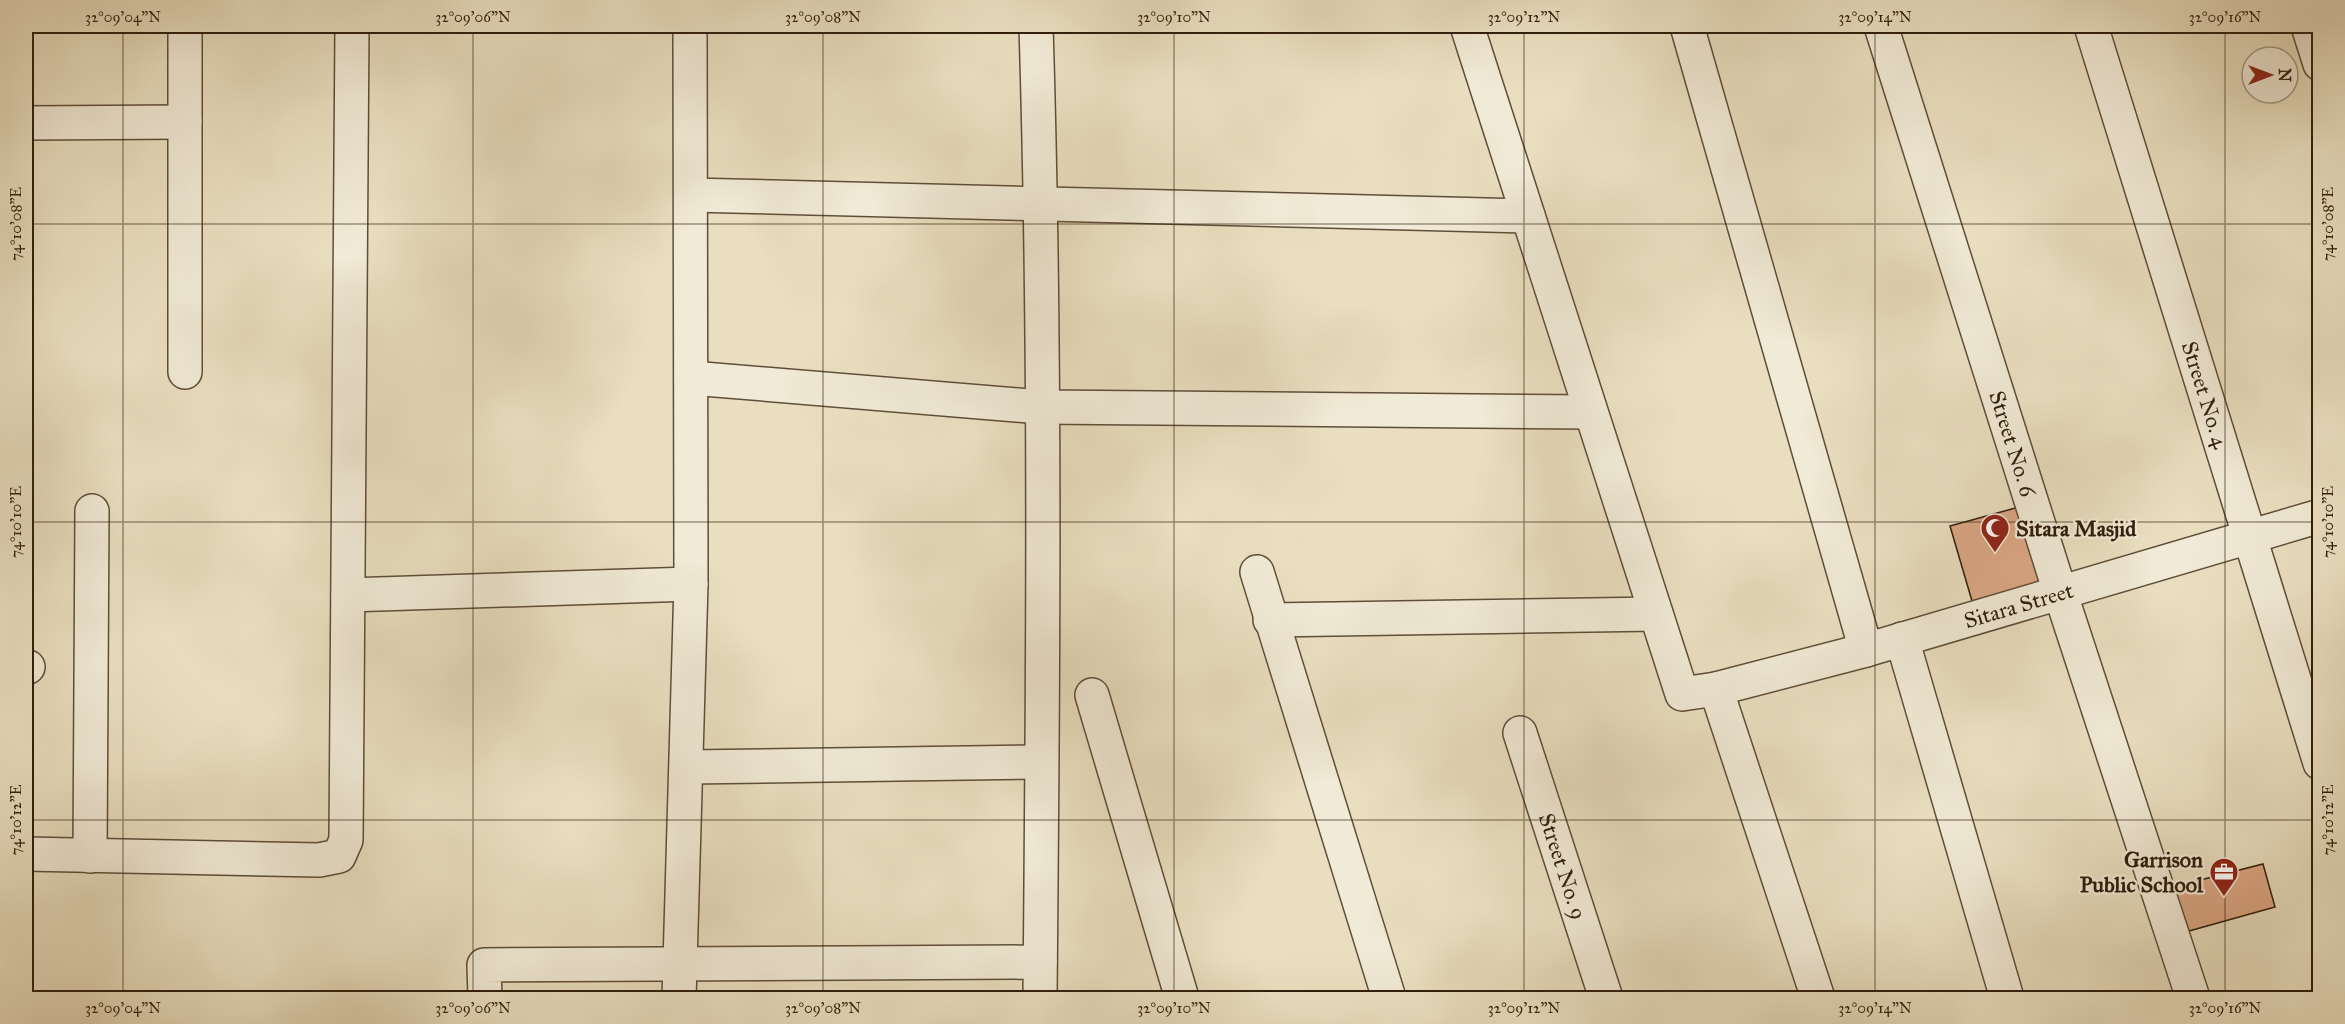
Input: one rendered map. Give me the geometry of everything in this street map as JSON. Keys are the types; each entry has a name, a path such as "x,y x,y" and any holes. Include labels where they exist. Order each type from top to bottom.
{"street":[{"path":"185,26 185,372"},
{"path":"26,854 319,860 339,856 346,840 352,26"},
{"path":"679,999 688,767 691,584 690,26"},
{"path":"1036,26 1041,203 1040,999"},
{"path":"1270,620 1656,614 1467,26"},
{"path":"1687,26 1866,650"},
{"name":"Street No. 6","path":"1881,26 2060,592 2193,999"},
{"name":"Street No. 4","path":"2091,26 2319,763"},
{"path":"2308,26 2319,64"},
{"path":"26,123 185,122"},
{"path":"691,195 1528,216"},
{"path":"691,378 1041,407 1590,412"},
{"path":"90,856 92,511"},
{"name":"Sitara Street","path":"1656,614 1682,694 1716,689 1866,650 2319,516"},
{"path":"1257,572 1389,999"},
{"path":"348,595 691,584"},
{"path":"1902,639 2007,999"},
{"path":"1716,689 1818,999"},
{"path":"1092,695 1182,999"},
{"name":"Street No. 9","path":"1520,733 1606,999"},
{"path":"688,767 1041,762"},
{"path":"485,999 484,965 679,962 1040,962"}],"building":[{"name":"Sitara Masjid","path":"2019,507 2040,583 1972,601 1950,526"},
{"name":"Garrison Public School","path":"2263,864 2275,907 2189,931 2173,887"}],"place":[{"name":"Sitara Masjid","path":"1995,554"},
{"name":"Garrison Public School","path":"2224,898"}]}
